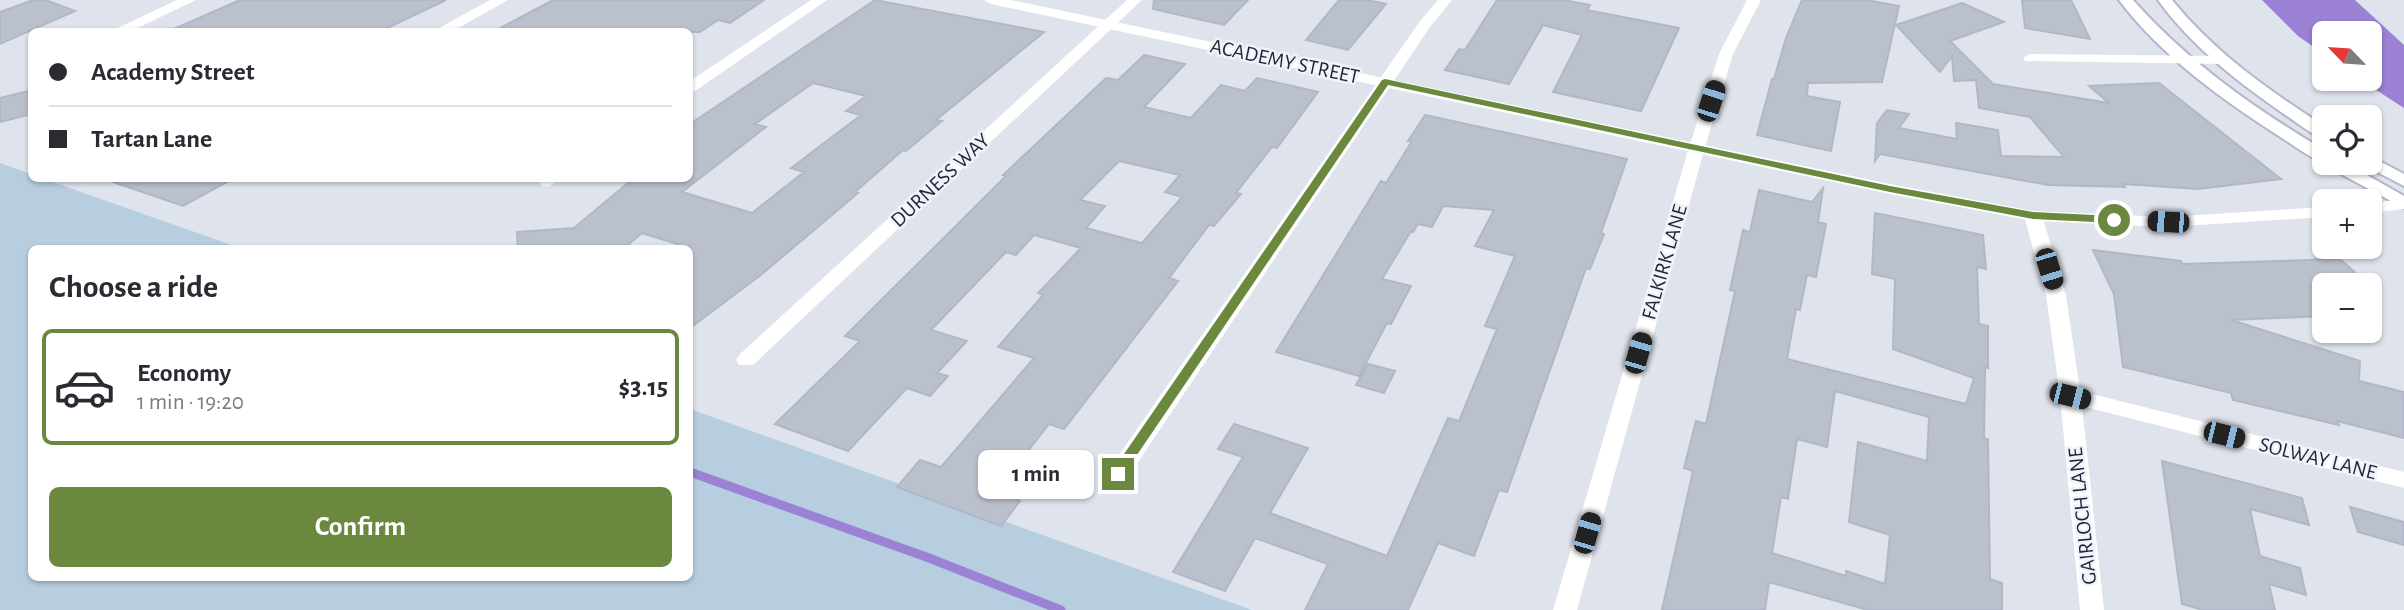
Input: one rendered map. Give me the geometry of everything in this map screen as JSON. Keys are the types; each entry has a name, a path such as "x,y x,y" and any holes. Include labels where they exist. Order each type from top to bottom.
{"street":[{"path":"125,28 190,0"},
{"path":"447,28 501,0"},
{"path":"693,86 820,0"},
{"name":"ACADEMY STREET","path":"991,0 1890,189 2033,216 2168,222 2312,213"},
{"name":"DURNESS WAY","path":"746,360 1135,0"},
{"path":"1118,474 1425,24 1446,0"},
{"name":"FALKIRK LANE","path":"1565,610 1697,147 1726,54 1754,0"},
{"path":"2126,0 2186,60 2270,126 2312,150"},
{"path":"2165,0 2186,25 2224,60 2282,106 2312,125"},
{"path":"2030,58 2224,60"},
{"path":"2382,168 2404,181"},
{"path":"2354,175 2404,204"},
{"path":"2382,207 2404,204"},
{"name":"GAIRLOCH LANE","path":"2033,216 2056,295 2070,396 2092,610"},
{"name":"SOLWAY LANE","path":"2070,396 2404,480"}],"shaded area":[{"path":"2262,0 2355,0 2378,21 2312,21 2312,46 2298,36"},
{"path":"2382,25 2404,45 2404,108 2378,91 2382,91"},
{"path":"0,163 28,173 28,182 53,182 231,245 28,245 28,581 693,581 693,410 1252,610 0,610"}],"building":[{"path":"33,0 46,0 75,11 36,28 28,28 28,32 0,44 0,12"},
{"path":"240,0 446,0 387,28 176,28"},
{"path":"553,0 764,0 730,23 718,20 700,32 693,32 693,28 500,28"},
{"path":"875,0 1044,32 936,120 942,121 906,151 903,150 855,192 858,193 762,274 693,326 693,245 680,245 642,233 628,245 518,245 517,232 574,228 629,182 693,182 693,122","holes":["813,83 866,96 846,111 861,115 791,168 804,172 752,213 682,192 766,127 755,124"]},
{"path":"1154,0 1248,0 1224,25 1153,9"},
{"path":"1339,0 1367,0 1386,4 1348,50 1306,40"},
{"path":"1497,0 1563,0 1590,5 1587,10 1679,28 1641,111 1553,92 1582,35 1543,25 1509,84 1445,70 1459,49 1465,50"},
{"path":"1802,0 1866,0 1899,6 1882,82 1808,83 1807,96 1840,102 1831,151 1757,135 1772,79"},
{"path":"2022,0 2071,0 2090,39 2025,28"},
{"path":"1962,3 2004,22 1950,41 1993,84 2109,103 2089,86 2159,83 2281,179 2198,189 2123,184 2125,187 2048,185 1880,154 1875,161 1877,123 1887,110 1909,114 1899,128 1957,139 1956,123 1998,130 2001,156 2064,157 2030,117 1979,108 1976,80 1954,81 1952,56 1940,72 1896,25"},
{"path":"1144,55 1185,64 1144,107 1191,118 1221,85 1245,91 1257,78 1318,92 1277,148 1272,147 1236,193 1241,194 1214,226 1209,225 1169,278 1178,281 1064,429 1049,424 996,492 1020,501 1001,526 897,487 920,460 941,467 1034,358 998,347 1043,295 1038,293 1081,248 1034,235 1016,255 1006,252 931,330 967,341 937,373 948,376 930,396 907,388 848,451 775,424 860,341 845,336 1006,176 1003,175 1106,78 1118,80","holes":["1119,161 1180,175 1165,192 1182,197 1142,243 1086,228 1105,206 1080,200"]},
{"path":"28,91 28,115 0,122 0,98"},
{"path":"1425,115 1627,159 1601,233 1604,234 1590,269 1586,268 1507,492 1499,490 1474,556 1438,543 1408,610 1305,610 1328,564 1255,538 1225,591 1173,572 1243,457 1218,449 1234,424 1308,448 1270,513 1387,556 1448,418 1459,421 1497,329 1485,326 1515,256 1475,246 1494,210 1443,206 1432,227 1418,224 1413,232 1411,231 1382,279 1411,286 1391,324 1387,323 1359,376 1276,352 1381,181 1386,183"},
{"path":"113,182 227,182 183,206"},
{"path":"1823,188 1818,222 1826,224 1816,277 1807,275 1800,310 1796,309 1787,359 1966,404 1974,378 1893,349 1895,279 1872,274 1875,213 1983,235 1986,269 1977,267 1979,324 1988,326 1984,438 1988,439 1990,579 2002,583 2002,610 1868,610 1769,582 1765,610 1662,610 1693,471 1684,468 1696,421 1706,424 1735,291 1730,290 1743,230 1750,232 1759,190 1812,202","holes":["1835,391 1929,417 1927,461 1858,442 1849,522 1890,535 1885,584 1846,571 1846,576 1772,553 1781,497 1788,499 1797,439 1827,447"]},
{"path":"2093,250 2181,261 2182,264 2340,259 2356,273 2312,273 2312,317 2231,320 2360,361 2359,381 2404,392 2404,438 2233,400 2231,393 2123,367 2114,294"},
{"path":"1368,364 1395,371 1384,393 1356,385"},
{"path":"2162,461 2302,498 2309,525 2250,509 2260,556 2300,568 2306,595 2269,584 2275,610 2203,610 2182,604"},
{"path":"2350,507 2404,522 2404,545 2358,532"}],"waterway":[{"path":"693,473 929,558 1061,610"}],"route":[{"path":"1118,474 1385,82 1890,189 2033,216 2114,220"}]}
